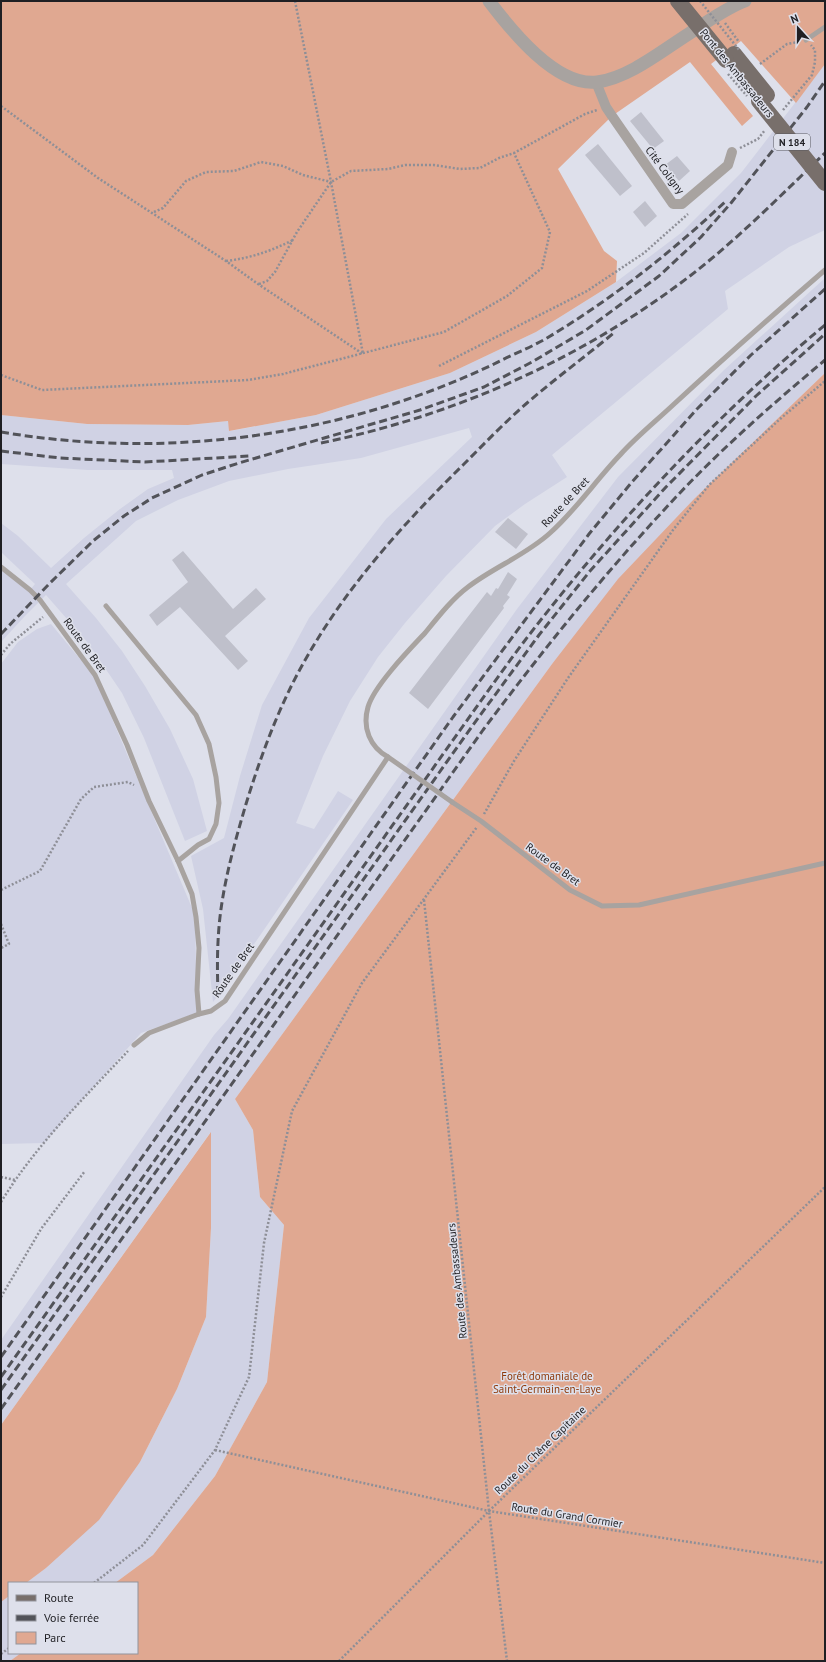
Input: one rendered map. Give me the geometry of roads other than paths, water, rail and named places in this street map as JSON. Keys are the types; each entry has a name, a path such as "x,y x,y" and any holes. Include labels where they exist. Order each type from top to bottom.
{"main road":[{"name":"Pont des Ambassadeurs","path":"678,1 749,73 759,99 825,168"},
{"name":"Pont des Ambassadeurs","path":"691,1 733,56 759,99 825,183"}],"street":[{"path":"489,1 511,31 530,50 547,63 575,79 596,82 623,74 714,17 745,1"},
{"name":"Cité Coligny","path":"596,82 606,107 673,204 682,204 728,165 732,152"}],"lane":[{"path":"806,40 825,27"},
{"name":"Route de Bret","path":"825,270 720,362 620,455 550,534 533,547 472,584 439,616 380,684 368,706 365,724 369,739 378,752 388,757 481,821 570,890 602,906 639,905 825,863"},
{"name":"Route de Bret","path":"1,566 30,590 42,603 95,675 178,861 192,894 196,917 199,948 197,990 199,1014 211,1011 225,1001 388,757"},
{"path":"106,606 196,715 209,744 216,776 219,803 216,824 209,839 198,845 178,861"},
{"path":"134,1044 149,1033 199,1014"}],"railway":[{"path":"1,634 93,541 124,516 152,498 202,475 420,410 484,387 532,362 586,330 659,276 701,237 731,203 807,107 825,81"},
{"path":"321,443 370,432 418,418 465,401 555,361 599,337 641,311 701,267 755,220 825,153"},
{"path":"1,432 64,440 127,443 190,442 252,436 315,425 376,409 436,389 494,364 547,338 595,307 641,274 685,238 727,200"},
{"path":"1,1357 453,717 589,534 632,482 697,409 751,355 825,289"},
{"path":"1,1377 510,660 540,621 639,503 748,393 825,325"},
{"path":"218,994 217,973 220,920 223,896 235,843 246,804 266,746 289,690 308,655 341,603 399,531 519,410 615,332"},
{"path":"1,1390 473,725 539,635 590,571 666,487 756,396 825,334"},
{"path":"1,1409 483,730 526,673 616,563 702,470 742,432 825,360"},
{"path":"1,451 60,458 145,462 250,456"}],"park label":[{"name":"Forêt domaniale de Saint-Germain-en-Laye","path":"547,1382"}]}
